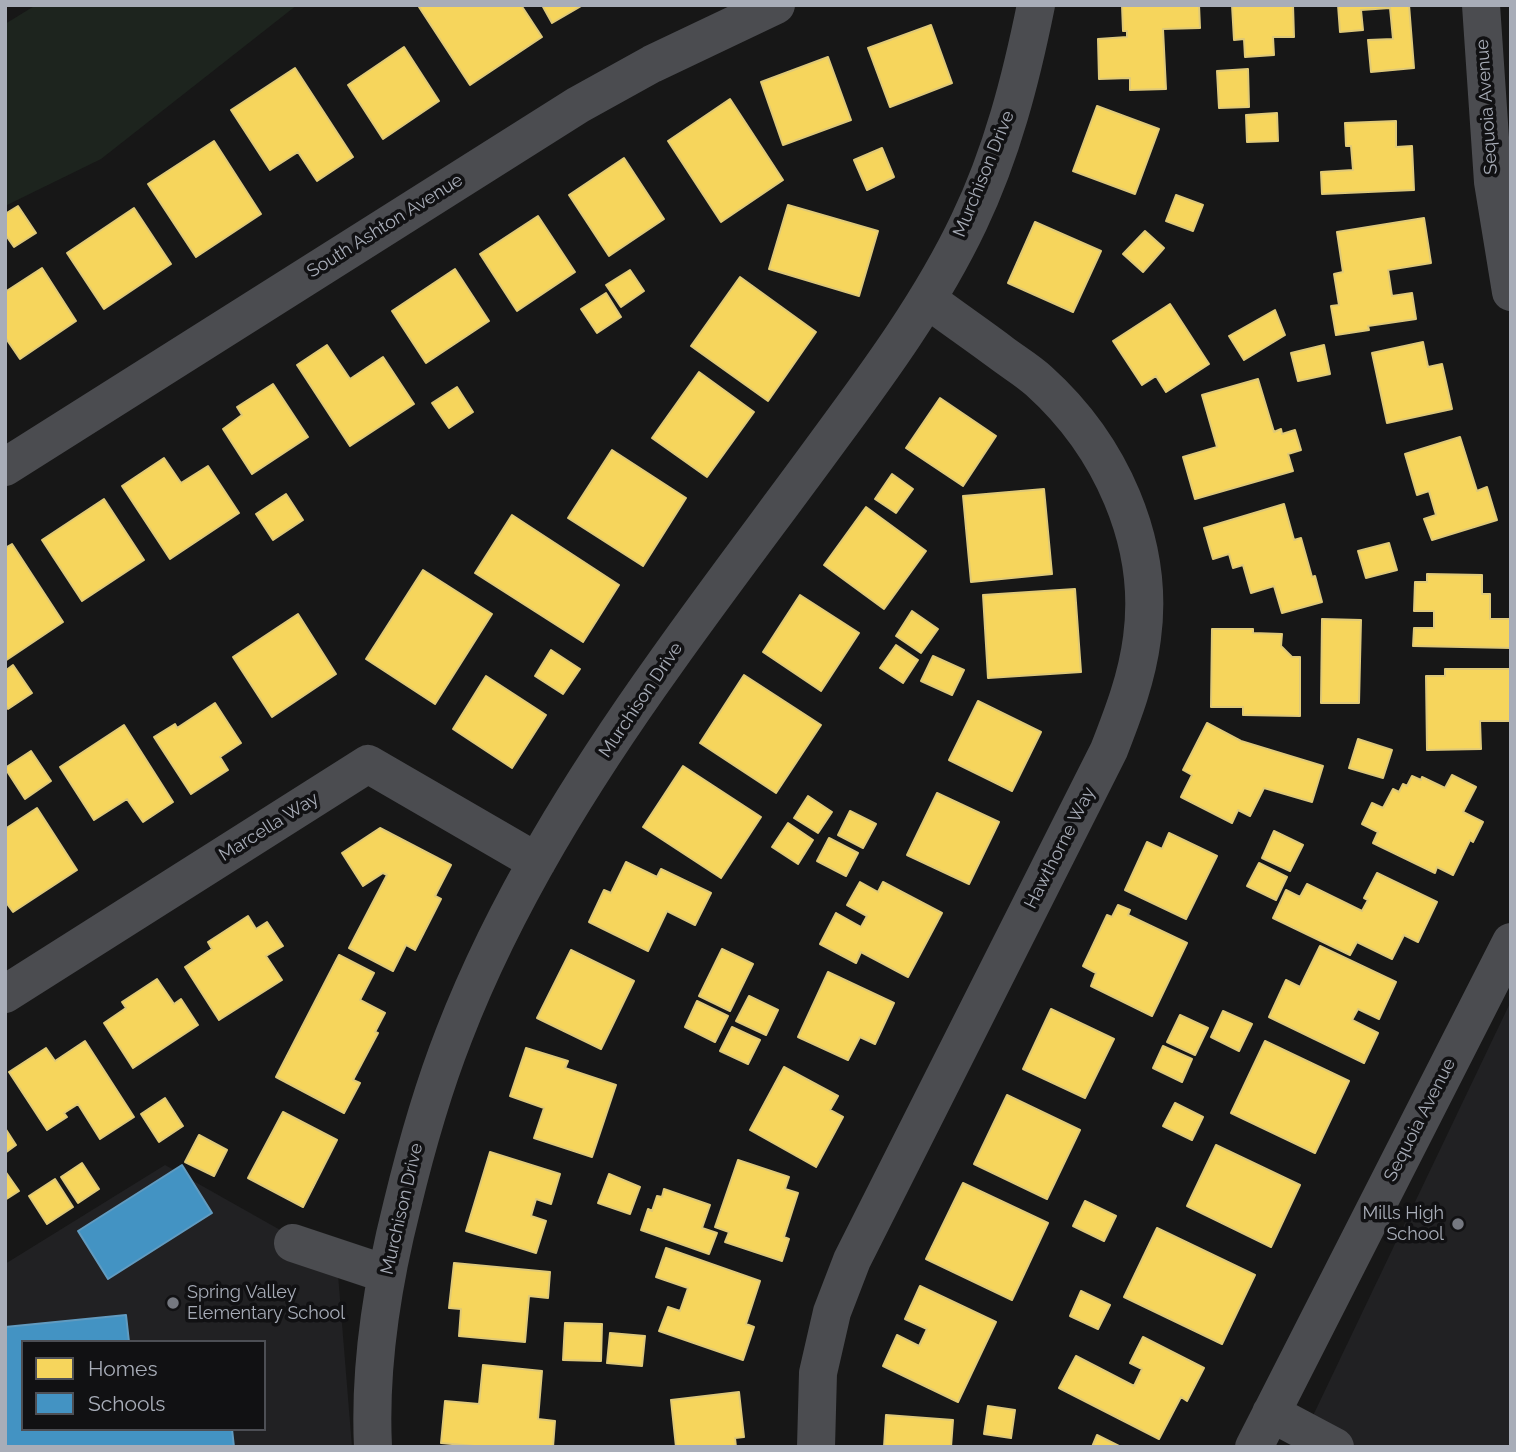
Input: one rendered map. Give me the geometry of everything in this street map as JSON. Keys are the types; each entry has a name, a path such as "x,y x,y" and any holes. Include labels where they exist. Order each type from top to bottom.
{"street":[{"name":"South Ashton Avenue","path":"5,467 578,106 652,64 776,5"},
{"name":"Murchison Drive","path":"373,1447 371,1405 386,1274 421,1132 454,1035 490,951 537,862 665,664 869,387 927,299 969,222 1002,139 1024,62 1035,5"},
{"name":"Sequoia Avenue","path":"1481,5 1493,182 1511,292"},
{"name":"Hawthorne Way","path":"816,1447 818,1373 832,1312 852,1260 1109,750 1131,694 1142,637 1143,575 1129,513 1106,462 1075,419 1038,380 927,299"},
{"name":"Marcella Way","path":"5,994 368,764 537,862"},
{"name":"Sequoia Avenue","path":"1254,1447 1511,942"},
{"path":"293,1243 386,1274"},
{"path":"1271,1413 1335,1447"}],"shaded area":[{"path":"36,5 297,5 101,159 5,206 5,24"},
{"name":"Mills High School","path":"1511,1001 1511,1447 1298,1447"},
{"name":"Spring Valley Elementary School","path":"165,1165 337,1262 352,1447 5,1447 5,1264"}],"building: Homes":[{"path":"521,5 542,37 470,85 419,7"},
{"path":"542,5 583,5 552,23"},
{"path":"1122,5 1199,5 1200,28 1163,29 1166,89 1130,90 1130,78 1099,79 1098,39 1127,37 1127,31 1123,31"},
{"path":"1232,5 1293,5 1294,37 1273,37 1274,55 1245,57 1244,39 1234,40"},
{"path":"1338,5 1409,5 1414,68 1371,72 1368,40 1393,39 1390,8 1361,10 1363,30 1340,32"},
{"path":"931,25 952,83 890,107 868,48"},
{"path":"404,47 439,101 383,139 348,85"},
{"path":"828,57 851,120 783,145 761,82"},
{"path":"295,68 353,157 317,181 298,152 270,170 231,110"},
{"path":"1248,69 1249,107 1219,108 1217,71"},
{"path":"730,99 783,180 721,222 668,141"},
{"path":"1097,106 1159,129 1135,194 1073,171"},
{"path":"1277,113 1278,141 1247,142 1246,115"},
{"path":"1396,121 1396,147 1412,146 1414,190 1322,194 1321,172 1353,170 1351,146 1346,146 1345,123"},
{"path":"214,141 261,214 196,257 148,184"},
{"path":"882,148 894,177 867,190 854,160"},
{"path":"624,158 664,219 609,256 569,195"},
{"path":"1176,195 1203,205 1193,231 1166,221"},
{"path":"788,205 878,231 859,296 769,269"},
{"path":"18,206 36,233 14,247 5,234 5,214"},
{"path":"134,208 171,264 104,309 67,253"},
{"path":"538,216 575,272 517,311 480,254"},
{"path":"1424,218 1431,263 1388,270 1392,296 1412,293 1416,319 1368,326 1369,330 1336,335 1331,306 1339,305 1334,274 1343,272 1337,232"},
{"path":"1035,222 1101,251 1073,312 1008,283"},
{"path":"1145,231 1164,248 1143,272 1123,254"},
{"path":"42,268 76,321 20,359 5,337 5,292"},
{"path":"455,269 489,321 426,363 392,311"},
{"path":"630,270 644,291 621,307 606,285"},
{"path":"740,277 816,332 768,401 691,346"},
{"path":"606,293 621,317 597,333 581,309"},
{"path":"1170,304 1209,364 1166,392 1156,376 1142,385 1113,341"},
{"path":"1275,310 1285,335 1244,360 1229,336"},
{"path":"1423,342 1428,367 1442,364 1452,409 1387,423 1372,353"},
{"path":"327,345 350,379 383,357 414,404 350,446 297,365"},
{"path":"1324,345 1330,374 1298,381 1291,353"},
{"path":"699,372 754,412 707,477 652,438"},
{"path":"1258,379 1274,432 1281,429 1282,434 1295,430 1301,450 1288,454 1293,471 1195,499 1183,457 1217,447 1202,395"},
{"path":"273,384 308,437 252,474 223,429 242,415 237,407"},
{"path":"457,387 473,412 449,428 432,403"},
{"path":"940,398 996,436 963,486 906,448"},
{"path":"1460,437 1477,491 1487,487 1497,520 1432,540 1424,519 1436,515 1429,491 1417,495 1405,454"},
{"path":"612,450 686,498 643,566 568,518"},
{"path":"164,458 181,483 208,466 239,513 170,559 122,486"},
{"path":"892,474 913,489 896,513 875,499"},
{"path":"1044,489 1052,574 971,582 963,496"},
{"path":"286,494 303,520 273,540 256,514"},
{"path":"104,499 144,560 82,601 42,540"},
{"path":"1284,504 1294,540 1301,538 1322,602 1282,613 1274,586 1251,593 1243,565 1233,568 1229,554 1213,559 1204,528"},
{"path":"866,507 926,551 884,609 824,565"},
{"path":"512,515 619,585 583,642 475,573"},
{"path":"1389,543 1397,570 1366,578 1358,551"},
{"path":"12,544 63,622 5,661 5,548"},
{"path":"423,570 492,614 435,704 366,659"},
{"path":"1427,574 1482,575 1482,594 1490,594 1490,619 1511,619 1511,648 1413,646 1414,628 1434,628 1434,611 1414,611 1415,582 1427,582"},
{"path":"1075,589 1081,672 988,678 983,595"},
{"path":"800,595 859,633 821,691 763,652"},
{"path":"912,611 938,629 921,653 896,636"},
{"path":"298,614 336,674 272,717 233,657"},
{"path":"1322,619 1361,620 1359,703 1321,703"},
{"path":"1212,629 1253,629 1253,633 1282,634 1281,646 1292,657 1300,657 1300,716 1243,715 1243,707 1211,707"},
{"path":"896,645 918,660 903,683 880,668"},
{"path":"551,650 580,669 563,694 535,676"},
{"path":"933,656 964,670 952,695 921,681"},
{"path":"13,665 32,693 8,709 5,704 5,671"},
{"path":"1445,669 1511,669 1511,721 1480,721 1481,749 1427,750 1426,676 1445,676"},
{"path":"744,675 821,725 776,793 700,743"},
{"path":"486,676 546,715 512,768 453,729"},
{"path":"978,701 1041,732 1012,791 949,760"},
{"path":"215,703 241,743 220,757 228,770 191,794 154,737 175,724 177,728"},
{"path":"1207,723 1241,741 1323,766 1312,802 1264,788 1250,816 1238,810 1232,823 1181,797 1192,775 1183,770"},
{"path":"124,725 173,802 143,822 127,799 94,820 60,767"},
{"path":"1358,739 1392,750 1383,778 1349,768"},
{"path":"31,751 51,781 25,799 5,768"},
{"path":"683,766 761,817 721,878 643,827"},
{"path":"1452,775 1476,787 1463,812 1483,822 1473,842 1470,840 1453,875 1437,867 1435,873 1373,843 1378,832 1362,824 1372,803 1383,808 1393,789 1399,792 1403,784 1407,786 1412,776 1421,780 1422,777 1445,788"},
{"path":"937,793 999,822 969,884 907,855"},
{"path":"808,796 832,812 818,833 794,818"},
{"path":"37,808 77,870 13,912 5,901 5,829"},
{"path":"850,811 876,824 863,848 838,835"},
{"path":"788,823 813,840 798,864 772,847"},
{"path":"380,828 451,865 435,896 441,899 415,950 406,945 393,971 349,948 387,875 383,873 363,886 342,853"},
{"path":"1274,831 1303,845 1290,871 1262,858"},
{"path":"1169,833 1217,856 1186,919 1125,890 1147,842 1162,849"},
{"path":"829,838 858,853 846,876 817,861"},
{"path":"626,862 657,877 661,869 711,893 695,925 667,911 648,951 589,922 604,890 611,893"},
{"path":"1259,863 1287,877 1276,900 1247,886"},
{"path":"1377,873 1437,902 1418,942 1404,935 1392,959 1357,942 1350,955 1273,918 1286,890 1300,897 1307,884 1362,911 1368,900 1364,898"},
{"path":"860,882 878,892 883,882 942,913 908,977 861,952 856,963 820,944 836,913 861,927 867,916 847,905"},
{"path":"1118,905 1130,910 1128,915 1187,943 1152,1016 1091,986 1096,973 1083,966 1107,915 1112,917"},
{"path":"248,916 256,929 267,922 283,946 266,956 282,980 219,1020 185,967 212,949 208,942"},
{"path":"1320,946 1396,982 1379,1019 1358,1009 1352,1020 1378,1033 1364,1063 1269,1017 1286,980 1300,987"},
{"path":"722,949 753,964 730,1011 699,996"},
{"path":"571,950 634,981 601,1049 537,1018"},
{"path":"339,955 374,973 360,1000 385,1013 375,1032 378,1033 353,1080 360,1083 344,1113 276,1077"},
{"path":"828,972 894,1003 875,1044 860,1037 848,1060 798,1037"},
{"path":"157,979 174,1004 181,999 198,1025 133,1068 104,1023 126,1008 122,1002"},
{"path":"749,996 778,1010 766,1035 736,1021"},
{"path":"697,1001 728,1016 715,1042 685,1027"},
{"path":"1051,1009 1114,1039 1085,1098 1023,1069"},
{"path":"1223,1011 1252,1024 1239,1051 1211,1037"},
{"path":"1180,1015 1208,1028 1195,1055 1167,1042"},
{"path":"732,1027 760,1040 748,1064 720,1051"},
{"path":"85,1041 134,1117 100,1139 78,1104 64,1113 67,1117 47,1130 9,1072 46,1048 55,1061"},
{"path":"1265,1041 1349,1081 1315,1153 1231,1113"},
{"path":"1163,1046 1192,1059 1182,1082 1153,1068"},
{"path":"526,1048 568,1061 565,1068 616,1085 592,1157 534,1138 544,1108 510,1096"},
{"path":"784,1067 838,1096 830,1110 843,1117 816,1167 750,1130"},
{"path":"1007,1095 1080,1130 1047,1199 974,1164"},
{"path":"165,1098 183,1126 159,1142 141,1114"},
{"path":"1175,1103 1203,1117 1192,1140 1163,1126"},
{"path":"283,1112 337,1140 303,1207 248,1178"},
{"path":"5,1128 16,1145 5,1153"},
{"path":"199,1135 227,1150 214,1176 185,1162"},
{"path":"1216,1145 1300,1185 1271,1247 1187,1206"},
{"path":"490,1152 560,1174 551,1204 536,1199 531,1216 546,1221 536,1253 466,1231"},
{"path":"738,1160 789,1177 785,1189 798,1193 784,1237 789,1239 782,1261 725,1242 729,1232 715,1227"},
{"path":"82,1163 99,1189 78,1203 61,1177"},
{"path":"5,1171 19,1191 5,1200"},
{"path":"609,1174 640,1187 630,1214 598,1203"},
{"path":"55,1179 73,1207 47,1224 29,1196"},
{"path":"963,1183 1048,1223 1012,1300 926,1259"},
{"path":"664,1189 710,1205 702,1228 717,1233 709,1254 641,1230 648,1209 652,1211 657,1196 662,1197"},
{"path":"1085,1201 1116,1216 1104,1241 1073,1226"},
{"path":"1157,1228 1255,1275 1222,1344 1124,1297"},
{"path":"666,1248 760,1281 746,1324 754,1327 743,1360 659,1331 668,1307 680,1311 688,1288 656,1277"},
{"path":"454,1263 550,1272 548,1298 529,1296 525,1342 459,1336 461,1309 449,1308"},
{"path":"920,1286 996,1322 958,1402 883,1366 897,1335 919,1346 927,1329 905,1319"},
{"path":"1081,1291 1110,1305 1098,1329 1070,1316"},
{"path":"565,1323 602,1324 601,1361 563,1360"},
{"path":"610,1333 645,1336 642,1366 607,1363"},
{"path":"1143,1337 1204,1368 1187,1401 1181,1397 1159,1439 1059,1388 1076,1356 1134,1386 1142,1369 1130,1363"},
{"path":"483,1365 542,1371 538,1419 555,1421 553,1447 485,1447 441,1443 445,1401 479,1404"},
{"path":"739,1392 744,1437 735,1438 736,1447 676,1447 671,1400"},
{"path":"988,1406 1015,1410 1011,1438 984,1434"},
{"path":"886,1415 953,1420 951,1447 884,1447"},
{"path":"1097,1435 1121,1447 1092,1447"}],"building: Schools":[{"path":"182,1165 212,1213 108,1279 78,1231"},
{"path":"126,1315 129,1340 21,1340 21,1431 232,1431 234,1447 5,1447 5,1327"}],"place":[{"name":"Mills High School","path":"1458,1224"},
{"name":"Spring Valley Elementary School","path":"173,1303"}]}
